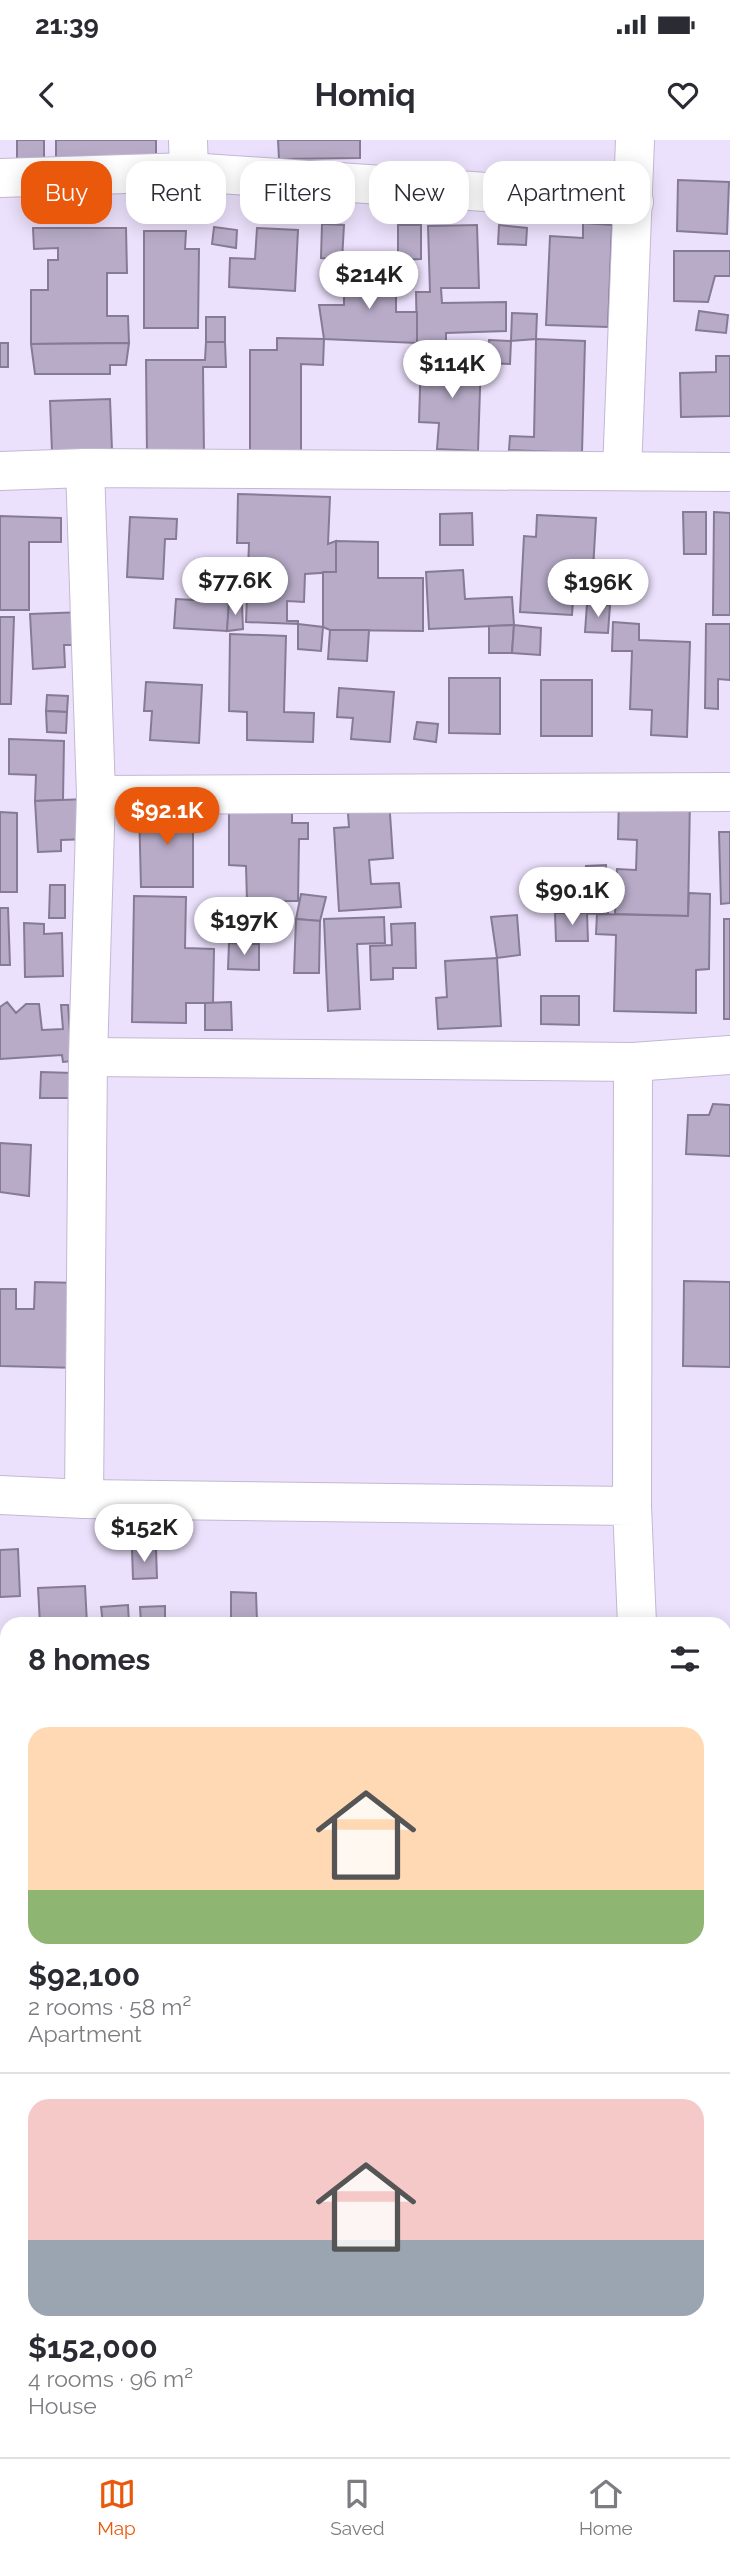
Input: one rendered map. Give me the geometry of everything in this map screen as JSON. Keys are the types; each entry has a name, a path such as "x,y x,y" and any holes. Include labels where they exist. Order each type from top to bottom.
{"street":[{"path":"635,140 635,161"},
{"path":"0,178 188,156 483,186"},
{"path":"621,471 633,224"},
{"path":"84,1499 88,1057 96,795 85,468"},
{"path":"0,471 85,468 730,472"},
{"path":"96,795 730,792"},
{"path":"88,1057 633,1062 730,1055"},
{"path":"633,1062 632,1506 637,1617"},
{"path":"0,1495 84,1499 632,1506"}],"building":[{"path":"17,140 44,140 44,161 21,161 21,164 17,164"},
{"path":"56,140 156,140 156,161 126,161 126,164 112,164 112,161 56,161"},
{"path":"278,140 360,140 360,158 279,159"},
{"path":"678,180 729,182 727,234 677,231"},
{"path":"322,224 344,225 342,260 321,258"},
{"path":"583,224 612,225 608,327 546,325 550,236 583,238"},
{"path":"398,225 421,225 421,259 398,260"},
{"path":"477,225 479,288 441,288 442,303 506,302 506,331 446,333 446,343 417,343 416,292 430,292 428,226"},
{"path":"499,225 527,228 526,245 498,244"},
{"path":"214,227 237,230 236,248 212,244"},
{"path":"33,228 126,228 127,273 107,273 107,316 128,316 129,343 31,344 31,290 48,290 48,260 58,260 58,248 34,249"},
{"path":"257,228 298,230 295,291 229,287 230,258 255,259"},
{"path":"144,231 186,231 185,249 199,249 198,328 144,328"},
{"path":"674,251 730,251 730,276 715,276 708,302 674,301"},
{"path":"344,271 396,271 396,312 417,312 417,343 324,339 319,305 344,305"},
{"path":"699,311 728,315 726,333 696,330"},
{"path":"512,313 537,314 536,339 511,341"},
{"path":"206,317 225,317 225,342 206,342"},
{"path":"277,338 324,339 323,365 301,364 301,452 250,452 250,350 277,350"},
{"path":"536,339 585,341 582,453 509,450 510,436 534,437"},
{"path":"489,340 511,341 510,364 488,363"},
{"path":"206,342 225,342 226,367 203,367 204,456 147,456 146,360 205,360"},
{"path":"0,343 8,343 8,367 0,367"},
{"path":"129,343 126,365 110,365 110,374 35,374 31,344"},
{"path":"421,356 481,358 478,451 437,449 439,423 419,422"},
{"path":"716,356 730,356 730,416 681,417 680,373 716,372"},
{"path":"110,399 112,450 52,452 50,401"},
{"path":"238,494 330,497 328,544 336,541 336,572 305,574 304,602 287,601 287,621 298,621 298,624 246,622 249,543 237,543"},
{"path":"683,512 706,512 706,554 684,554"},
{"path":"714,512 730,513 730,615 713,615"},
{"path":"472,513 473,545 440,545 440,514"},
{"path":"537,515 596,518 591,604 573,600 572,615 520,612 524,536 536,537"},
{"path":"0,516 61,518 61,542 29,542 29,610 0,610"},
{"path":"130,517 177,519 176,539 165,539 163,579 127,577"},
{"path":"336,541 378,542 378,578 423,578 423,631 330,630 323,627 323,572 336,572"},
{"path":"463,570 465,599 512,597 514,625 429,629 426,572"},
{"path":"176,599 229,602 227,631 174,628"},
{"path":"229,602 242,604 243,629 227,631"},
{"path":"587,604 610,605 608,633 585,632"},
{"path":"84,612 85,645 64,645 65,667 33,669 30,614"},
{"path":"0,617 14,617 11,704 0,704"},
{"path":"613,622 639,624 639,640 690,642 687,737 651,735 652,710 630,709 632,651 612,651"},
{"path":"298,624 323,627 321,651 298,649"},
{"path":"706,624 730,624 730,680 718,679 718,709 705,708"},
{"path":"514,625 512,653 489,653 489,626"},
{"path":"514,625 541,628 540,655 512,653"},
{"path":"330,630 369,630 367,661 328,659"},
{"path":"230,634 286,636 284,712 314,713 313,742 247,740 247,712 229,711"},
{"path":"449,678 500,678 500,734 449,733"},
{"path":"541,680 592,680 592,736 541,736"},
{"path":"146,682 202,685 199,743 150,740 152,711 144,711"},
{"path":"339,688 394,692 390,742 351,739 353,718 337,717"},
{"path":"47,695 68,696 67,712 46,711"},
{"path":"46,711 67,712 66,733 47,732"},
{"path":"417,722 438,724 436,742 414,739"},
{"path":"9,739 64,741 63,800 35,801 36,775 9,774"},
{"path":"619,796 690,798 688,916 615,914 617,869 636,870 637,840 618,839"},
{"path":"87,799 89,839 61,840 61,851 38,852 35,801"},
{"path":"389,799 393,858 369,860 371,884 399,883 401,907 339,911 334,828 349,827 347,801"},
{"path":"229,803 292,803 292,823 308,823 308,839 299,839 298,901 247,901 246,866 229,865"},
{"path":"193,807 193,887 141,887 139,808"},
{"path":"0,812 17,813 17,892 0,892"},
{"path":"719,832 730,832 730,903 721,904"},
{"path":"606,865 608,914 555,913 556,887 586,887 586,866"},
{"path":"50,885 65,885 65,918 49,918"},
{"path":"689,893 710,894 709,969 696,970 696,1013 614,1011 616,935 596,934 597,914 688,916"},
{"path":"301,894 326,897 320,921 296,919"},
{"path":"134,896 186,897 185,948 214,949 213,1003 186,1003 186,1023 132,1022"},
{"path":"0,908 8,908 10,965 0,965"},
{"path":"555,913 587,913 588,941 556,941"},
{"path":"517,915 520,955 497,958 491,917"},
{"path":"384,917 385,943 357,944 360,1009 328,1011 324,919"},
{"path":"296,919 320,921 319,973 294,973"},
{"path":"724,919 730,919 730,1019 724,1019"},
{"path":"24,923 44,924 44,934 62,933 63,976 25,977"},
{"path":"415,923 416,968 393,968 393,979 371,980 370,946 392,945 391,924"},
{"path":"229,943 259,944 259,970 228,969"},
{"path":"497,958 501,1026 438,1029 436,998 447,997 445,961"},
{"path":"541,996 579,996 579,1025 541,1024"},
{"path":"7,1002 16,1013 26,1004 39,1004 42,1030 63,1029 61,1005 68,1005 72,1061 63,1062 62,1055 0,1059 0,1007"},
{"path":"231,1002 232,1030 205,1030 205,1003"},
{"path":"41,1072 72,1073 71,1098 40,1098"},
{"path":"713,1104 730,1105 730,1156 686,1154 688,1115 709,1115"},
{"path":"0,1143 31,1145 29,1196 0,1192"},
{"path":"684,1281 730,1282 730,1367 683,1366"},
{"path":"35,1282 81,1283 79,1368 0,1366 0,1289 16,1289 16,1309 34,1309"},
{"path":"18,1549 20,1596 0,1597 0,1550"},
{"path":"132,1549 156,1549 157,1578 133,1579"},
{"path":"85,1586 87,1617 40,1617 38,1588"},
{"path":"231,1592 256,1593 257,1617 231,1617"},
{"path":"128,1605 129,1617 102,1617 101,1607"},
{"path":"165,1606 165,1617 141,1617 140,1607"}]}
